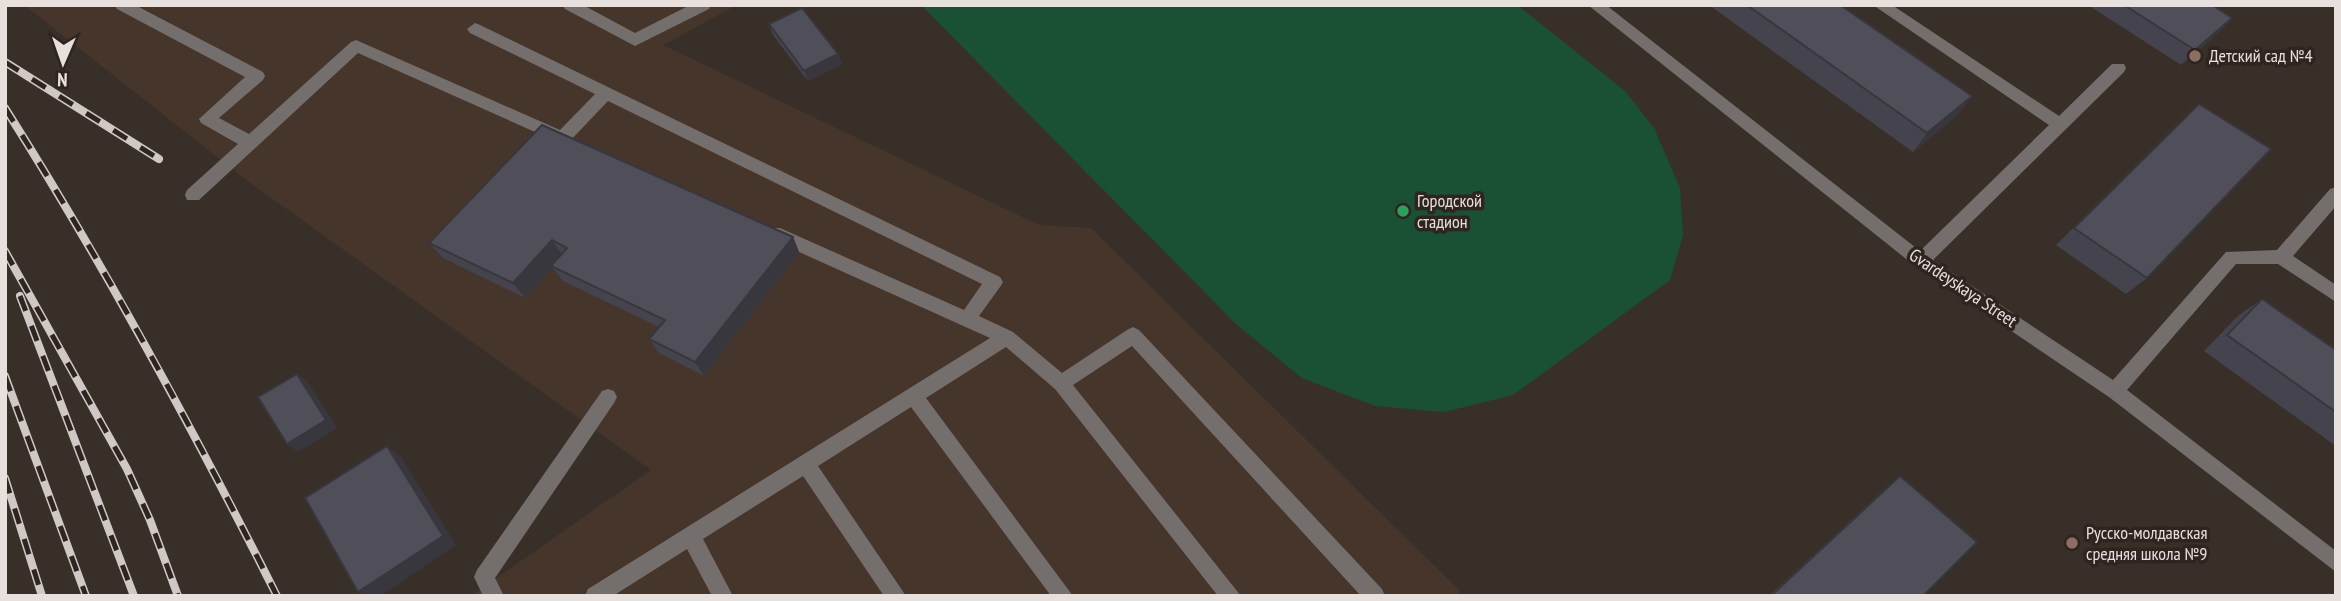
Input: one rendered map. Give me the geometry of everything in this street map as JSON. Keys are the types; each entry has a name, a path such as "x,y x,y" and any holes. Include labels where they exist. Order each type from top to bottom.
{"street":[{"path":"122,5 257,75 207,119 251,142"},
{"path":"570,5 635,40 704,5"},
{"name":"Gvardeyskaya Street","path":"1594,5 1921,261 2115,391 2336,564"},
{"path":"1881,5 2061,125"},
{"path":"475,29 994,282 967,319"},
{"path":"193,195 356,46 568,141 607,92"},
{"path":"1921,261 2118,68"},
{"path":"2281,257 2336,194"},
{"path":"765,229 1007,337 1062,383 1231,596"},
{"path":"2115,391 2232,257 2281,257 2336,295"},
{"path":"1062,383 1133,335 1375,596"},
{"path":"595,596 1007,337"},
{"path":"494,596 484,577 608,397"},
{"path":"914,397 1063,596"},
{"path":"806,464 896,596"},
{"path":"690,534 723,596"}],"shaded area":[{"path":"24,5 737,5 663,45 1039,225 1091,228 1460,591 1456,596 471,596 651,470 249,182"}],"green space":[{"name":"Городской стадион","path":"921,5 1517,5 1625,91 1654,128 1680,188 1683,235 1670,280 1513,395 1444,412 1375,406 1302,378 1237,325"}],"building":[{"path":"1747,5 1840,5 1972,96 1927,133"},
{"path":"2124,5 2212,5 2232,18 2195,50"},
{"path":"802,8 838,54 804,71 769,24"},
{"path":"2199,104 2271,149 2147,278 2074,228"},
{"path":"542,125 793,237 695,362 649,339 665,320 551,266 567,248 552,240 513,283 429,243"},
{"path":"2262,299 2336,350 2336,412 2227,335"},
{"path":"297,374 326,420 287,444 258,397"},
{"path":"387,446 443,536 358,592 305,498"},
{"path":"1900,476 1977,542 1923,596 1771,596"}],"railway":[{"path":"5,62 159,159"},
{"path":"5,108 78,227 147,349 277,596"},
{"path":"5,251 127,469 150,520 178,596"},
{"path":"20,296 134,596"},
{"path":"5,376 86,596"},
{"path":"5,478 42,596"}],"place":[{"name":"Детский сад №4","path":"2195,56"},
{"name":"Городской стадион","path":"1403,211"},
{"name":"Русско-молдавская средняя школа №9","path":"2072,543"}]}
